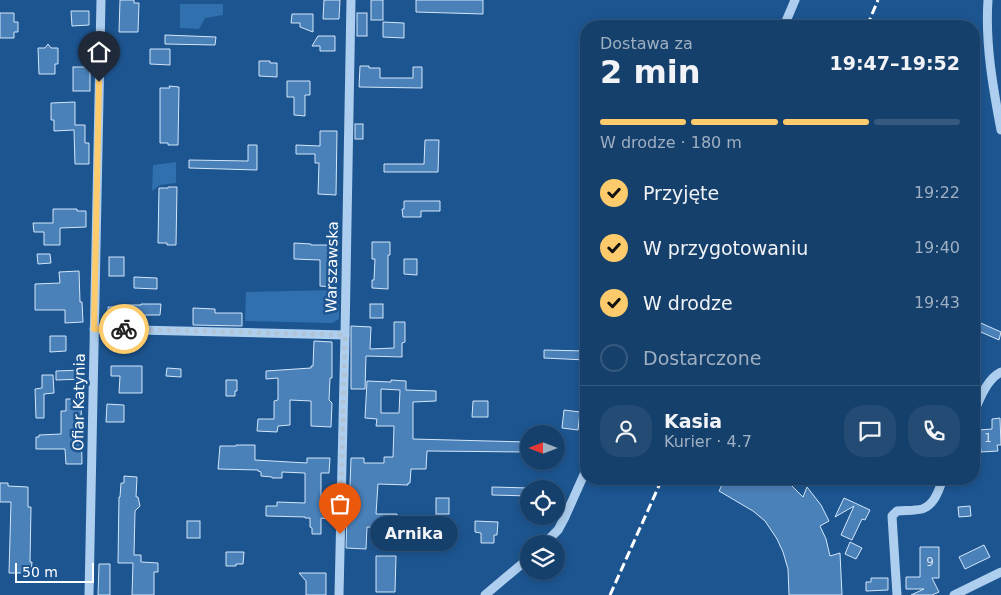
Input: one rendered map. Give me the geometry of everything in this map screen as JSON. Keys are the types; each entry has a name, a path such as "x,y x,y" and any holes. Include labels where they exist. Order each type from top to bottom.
{"street":[{"name":"Ofiar Katynia","path":"89,595 101,0"},
{"name":"Warszawska","path":"338,595 351,0"},
{"path":"787,20 796,0"},
{"path":"988,0 987,28 990,59 1001,130"},
{"path":"94,329 345,335"},
{"path":"980,399 992,378 1001,372"},
{"path":"553,535 566,518 580,484"},
{"path":"897,595 892,516 897,511 921,509 928,506 933,501 940,485"},
{"path":"485,595 520,566"},
{"path":"954,595 1001,572"}],"shaded area":[{"path":"180,4 223,4 223,15 205,18 199,29 180,28"},
{"path":"176,162 176,183 160,185 152,191 153,165"},
{"path":"339,290 339,319 332,323 245,321 246,292"}],"building":[{"path":"120,0 134,0 134,3 139,3 138,32 119,32"},
{"path":"324,0 340,0 339,19 323,19"},
{"path":"371,0 383,0 383,20 371,20"},
{"path":"416,0 483,0 483,14 416,12"},
{"path":"71,11 89,11 89,25 72,26"},
{"path":"0,13 14,13 14,22 18,22 18,32 14,32 14,38 0,38"},
{"path":"357,13 367,13 367,36 357,36"},
{"path":"292,14 313,14 313,32 300,27 300,23 291,23"},
{"path":"383,22 404,23 404,38 383,37"},
{"path":"165,35 216,37 215,45 165,44"},
{"path":"318,36 335,36 335,51 320,51 320,46 312,46"},
{"path":"48,44 51,48 58,48 58,64 55,64 55,74 39,74 38,48 45,48"},
{"path":"150,49 170,49 170,65 150,64"},
{"path":"259,61 277,63 277,77 259,76"},
{"path":"360,66 380,68 380,78 413,78 413,67 422,67 422,88 359,87"},
{"path":"73,67 90,67 90,91 73,91"},
{"path":"287,81 310,81 310,95 305,95 305,116 294,115 294,97 287,97"},
{"path":"169,86 179,87 178,145 160,143 160,88 170,88"},
{"path":"75,102 75,125 85,125 85,143 89,143 89,164 75,164 74,130 54,131 54,120 51,120 51,103"},
{"path":"355,124 363,124 363,139 355,139"},
{"path":"320,131 337,131 336,195 318,194 319,163 315,163 315,154 296,154 296,145 320,146"},
{"path":"425,140 439,140 438,172 384,172 384,164 424,164"},
{"path":"248,145 257,145 257,170 189,168 189,160 248,161"},
{"path":"177,187 176,245 158,243 159,188"},
{"path":"404,201 440,201 440,211 421,211 421,217 403,217"},
{"path":"53,209 86,211 86,227 60,228 60,245 44,245 44,232 34,232 33,223 53,223"},
{"path":"372,242 390,242 388,289 372,288 375,259 372,259"},
{"path":"294,243 337,245 335,287 320,286 320,260 294,259"},
{"path":"37,254 50,254 51,263 38,264"},
{"path":"109,257 124,257 124,276 109,276"},
{"path":"404,259 417,259 417,275 404,274"},
{"path":"79,271 83,322 65,323 65,310 35,310 35,284 60,283 59,272"},
{"path":"134,277 157,278 157,289 134,288"},
{"path":"161,304 160,315 145,315 145,324 111,323 108,320 108,307"},
{"path":"370,304 383,304 383,318 370,318"},
{"path":"193,308 215,309 215,313 242,313 242,326 193,325"},
{"path":"394,322 405,322 405,342 402,343 402,357 366,356 365,389 351,389 351,326 371,327 370,349 394,348"},
{"path":"980,323 1001,332 999,340 980,332"},
{"path":"50,336 66,336 66,351 50,352"},
{"path":"314,341 332,342 332,378 330,378 329,400 332,403 331,427 311,426 311,401 290,400 290,425 278,426 277,432 257,431 258,419 274,419 274,401 278,400 278,378 266,379 266,371 311,368 313,366"},
{"path":"544,350 580,351 580,360 544,358"},
{"path":"111,366 142,366 142,393 119,393 120,376 111,376"},
{"path":"167,368 181,369 181,377 166,376"},
{"path":"84,370 84,379 56,380 56,371"},
{"path":"42,375 53,375 54,393 44,394 44,418 36,418 35,389 42,388"},
{"path":"226,380 237,380 235,396 226,396"},
{"path":"367,381 406,381 406,390 436,391 436,401 413,402 413,439 520,442 520,452 427,451 426,469 411,469 410,483 408,485 378,484 376,514 397,514 397,523 385,523 385,528 367,527 366,549 346,548 351,458 364,458 364,463 384,463 384,457 393,457 394,426 376,426 377,419 365,418","holes":["381,389 400,390 399,413 381,413"]},
{"path":"66,399 82,399 82,464 66,464 65,449 36,449 36,437 39,437 39,435 61,434 61,411 66,411"},
{"path":"473,401 488,401 488,417 472,417"},
{"path":"107,404 124,405 124,422 106,422"},
{"path":"564,410 580,412 578,430 565,428 565,425 562,425"},
{"path":"1000,418 1001,445 997,445 998,451 981,452 980,430 992,429 992,419"},
{"path":"255,445 255,460 307,463 307,458 330,458 329,473 321,473 321,506 328,506 328,519 321,518 321,534 312,534 310,518 266,516 266,506 277,506 277,502 305,503 305,473 282,472 282,478 272,478 261,476 261,472 258,470 218,469 220,446"},
{"path":"124,476 137,477 136,497 138,497 140,506 135,511 134,555 141,555 141,562 158,563 158,572 154,572 154,595 132,595 133,563 118,563 119,497 121,483 124,483"},
{"path":"0,483 8,483 8,486 28,487 28,507 31,507 31,573 9,573 11,502 0,502"},
{"path":"722,485 791,485 803,497 807,487 821,505 829,521 820,526 826,539 830,556 840,553 842,595 789,595 788,569 783,552 765,521 753,511 719,491"},
{"path":"492,487 520,488 520,496 492,495"},
{"path":"436,498 449,498 449,514 436,514"},
{"path":"844,498 870,510 865,520 862,519 852,540 841,535 854,506 835,517"},
{"path":"970,506 971,516 959,517 958,507"},
{"path":"187,521 200,521 200,538 187,538"},
{"path":"475,521 498,522 494,543 481,543 481,533 475,532"},
{"path":"850,542 862,548 856,559 845,554"},
{"path":"984,545 990,557 965,569 959,557"},
{"path":"920,547 939,547 939,578 932,578 939,592 932,595 911,595 924,589 906,589 906,577 920,577"},
{"path":"226,552 244,552 243,564 226,566"},
{"path":"376,556 396,556 395,592 376,592"},
{"path":"99,564 110,564 110,595 98,595"},
{"path":"299,573 326,573 326,595 306,595 306,581"},
{"path":"871,578 888,578 888,590 866,591 866,582 871,582"}],"railway":[{"path":"870,20 878,0"},
{"path":"610,595 659,485"}],"way so far":[{"path":"124,329 345,335 340,534"}],"place":[{"name":"Arnika","path":"340,534"}],"route":[{"path":"99,82 94,329 124,329"}]}
